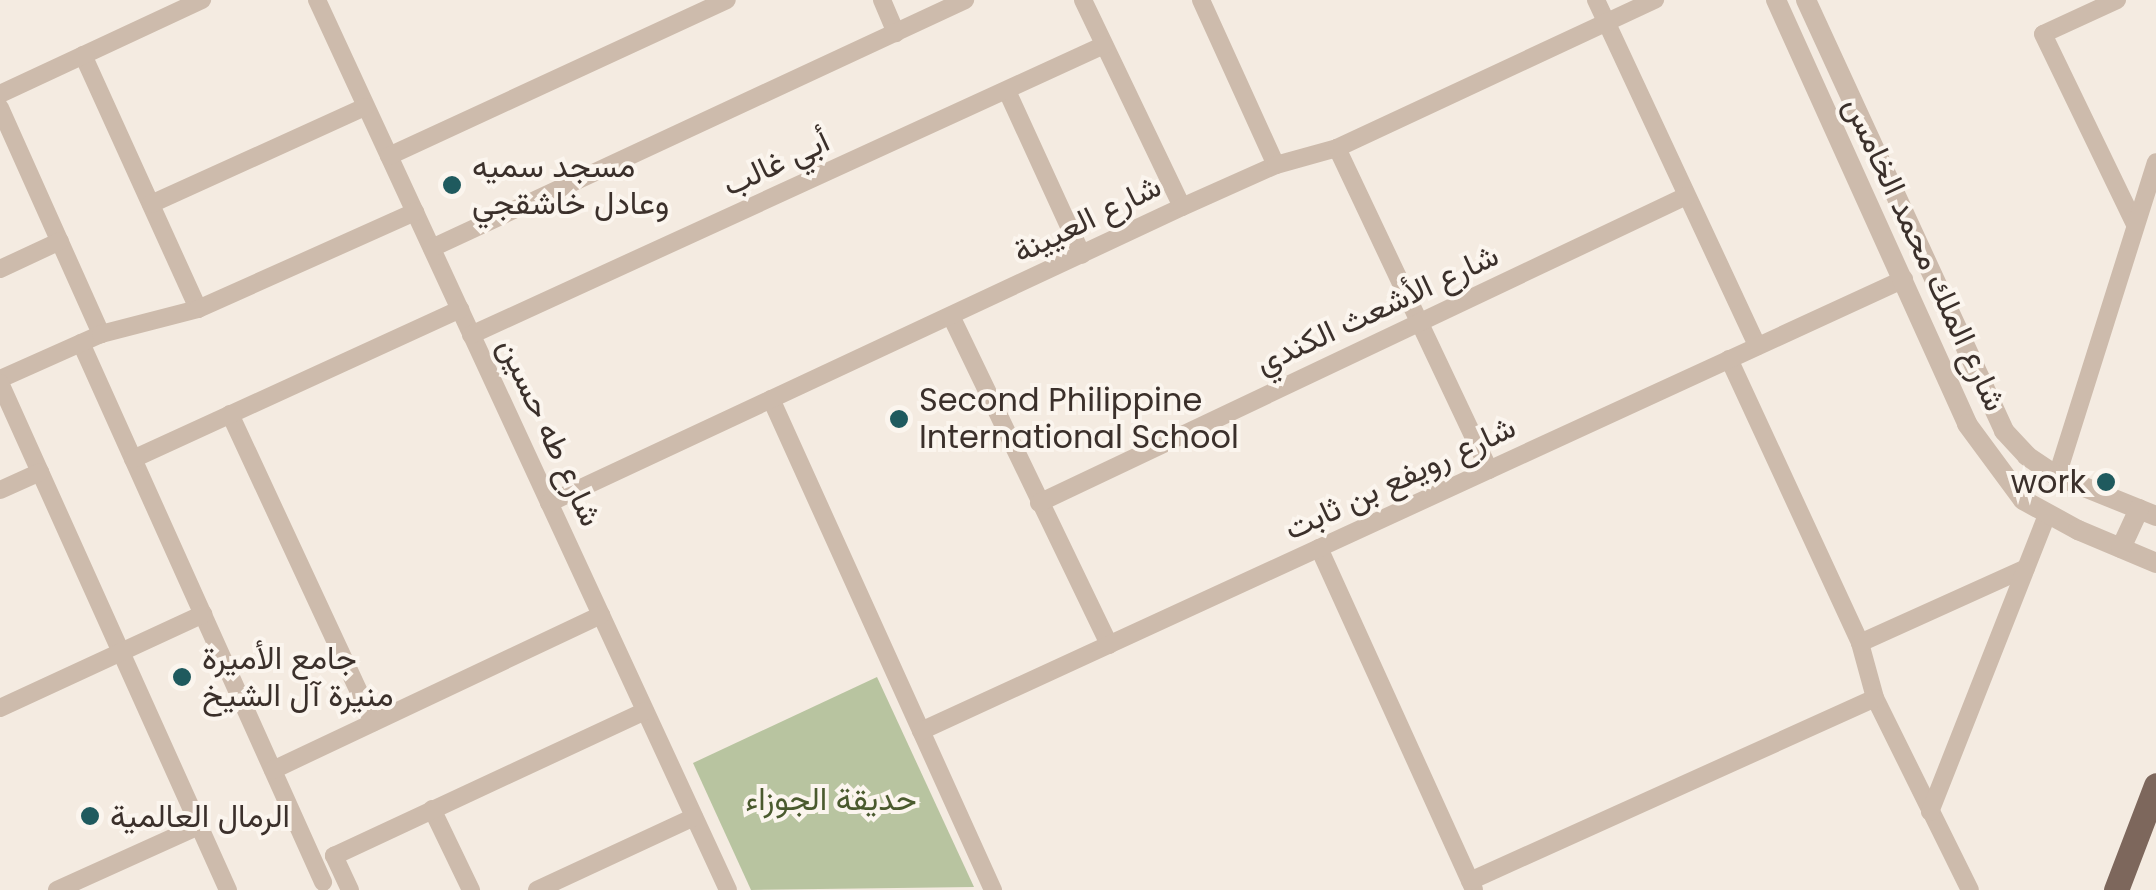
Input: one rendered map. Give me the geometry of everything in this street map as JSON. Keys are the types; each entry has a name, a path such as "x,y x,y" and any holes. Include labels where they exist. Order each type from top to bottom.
{"main road":[{"path":"2116,890 2156,785"}],"street":[{"path":"0,94 202,0"},
{"name":"شارع طه حسين","path":"316,0 728,890"},
{"path":"389,156 727,0"},
{"path":"882,0 896,33"},
{"path":"432,248 965,0"},
{"path":"1083,0 1182,207"},
{"path":"1202,0 1276,165"},
{"path":"1596,0 1757,346"},
{"name":"شارع العيينة","path":"549,503 1182,207 1276,165 1337,148 1655,0"},
{"name":"شارع الملك محمد الخامس","path":"1776,0 1967,424 2023,500 2047,515 2156,562"},
{"name":"شارع الملك محمد الخامس","path":"1806,0 2004,431 2027,456 2057,476 2147,512"},
{"path":"2117,0 2043,34 2135,224"},
{"name":"أبي غالب","path":"472,335 1104,45"},
{"path":"84,55 198,309"},
{"path":"1007,90 1082,256"},
{"path":"151,204 365,107"},
{"path":"0,108 101,334"},
{"path":"1337,148 1489,470"},
{"path":"2057,476 2156,162"},
{"name":"شارع الأشعث الكندي","path":"1040,503 1686,196"},
{"path":"228,890 0,381 101,334 198,309 414,212"},
{"path":"0,269 60,241"},
{"name":"شارع رويفع بن ثابت","path":"921,732 1904,278"},
{"path":"133,459 460,309"},
{"path":"952,316 1109,645"},
{"path":"81,344 272,770 315,886 346,882 334,856 645,710"},
{"path":"1729,359 1860,644 1875,698 1970,890"},
{"path":"771,399 993,890"},
{"path":"230,414 373,722"},
{"path":"0,490 40,472"},
{"path":"2122,548 2147,512"},
{"path":"1930,812 2047,515"},
{"path":"1319,548 1472,886 1875,698"},
{"path":"1860,644 2026,568"},
{"path":"0,708 203,614"},
{"path":"272,770 601,615"},
{"path":"432,809 471,890"},
{"path":"538,890 694,817"},
{"path":"57,890 199,826"}],"green space":[{"name":"حديقة الجوزاء","path":"877,677 974,887 751,890 693,763"}],"place":[{"name":"مسجد سميه وعادل خاشقجي","path":"452,185"},
{"name":"Second Philippine International School","path":"899,419"},
{"name":"work","path":"2106,482"},
{"name":"جامع الأميرة منيرة آل الشيخ","path":"182,677"},
{"name":"الرمال العالمية","path":"90,816"}]}
